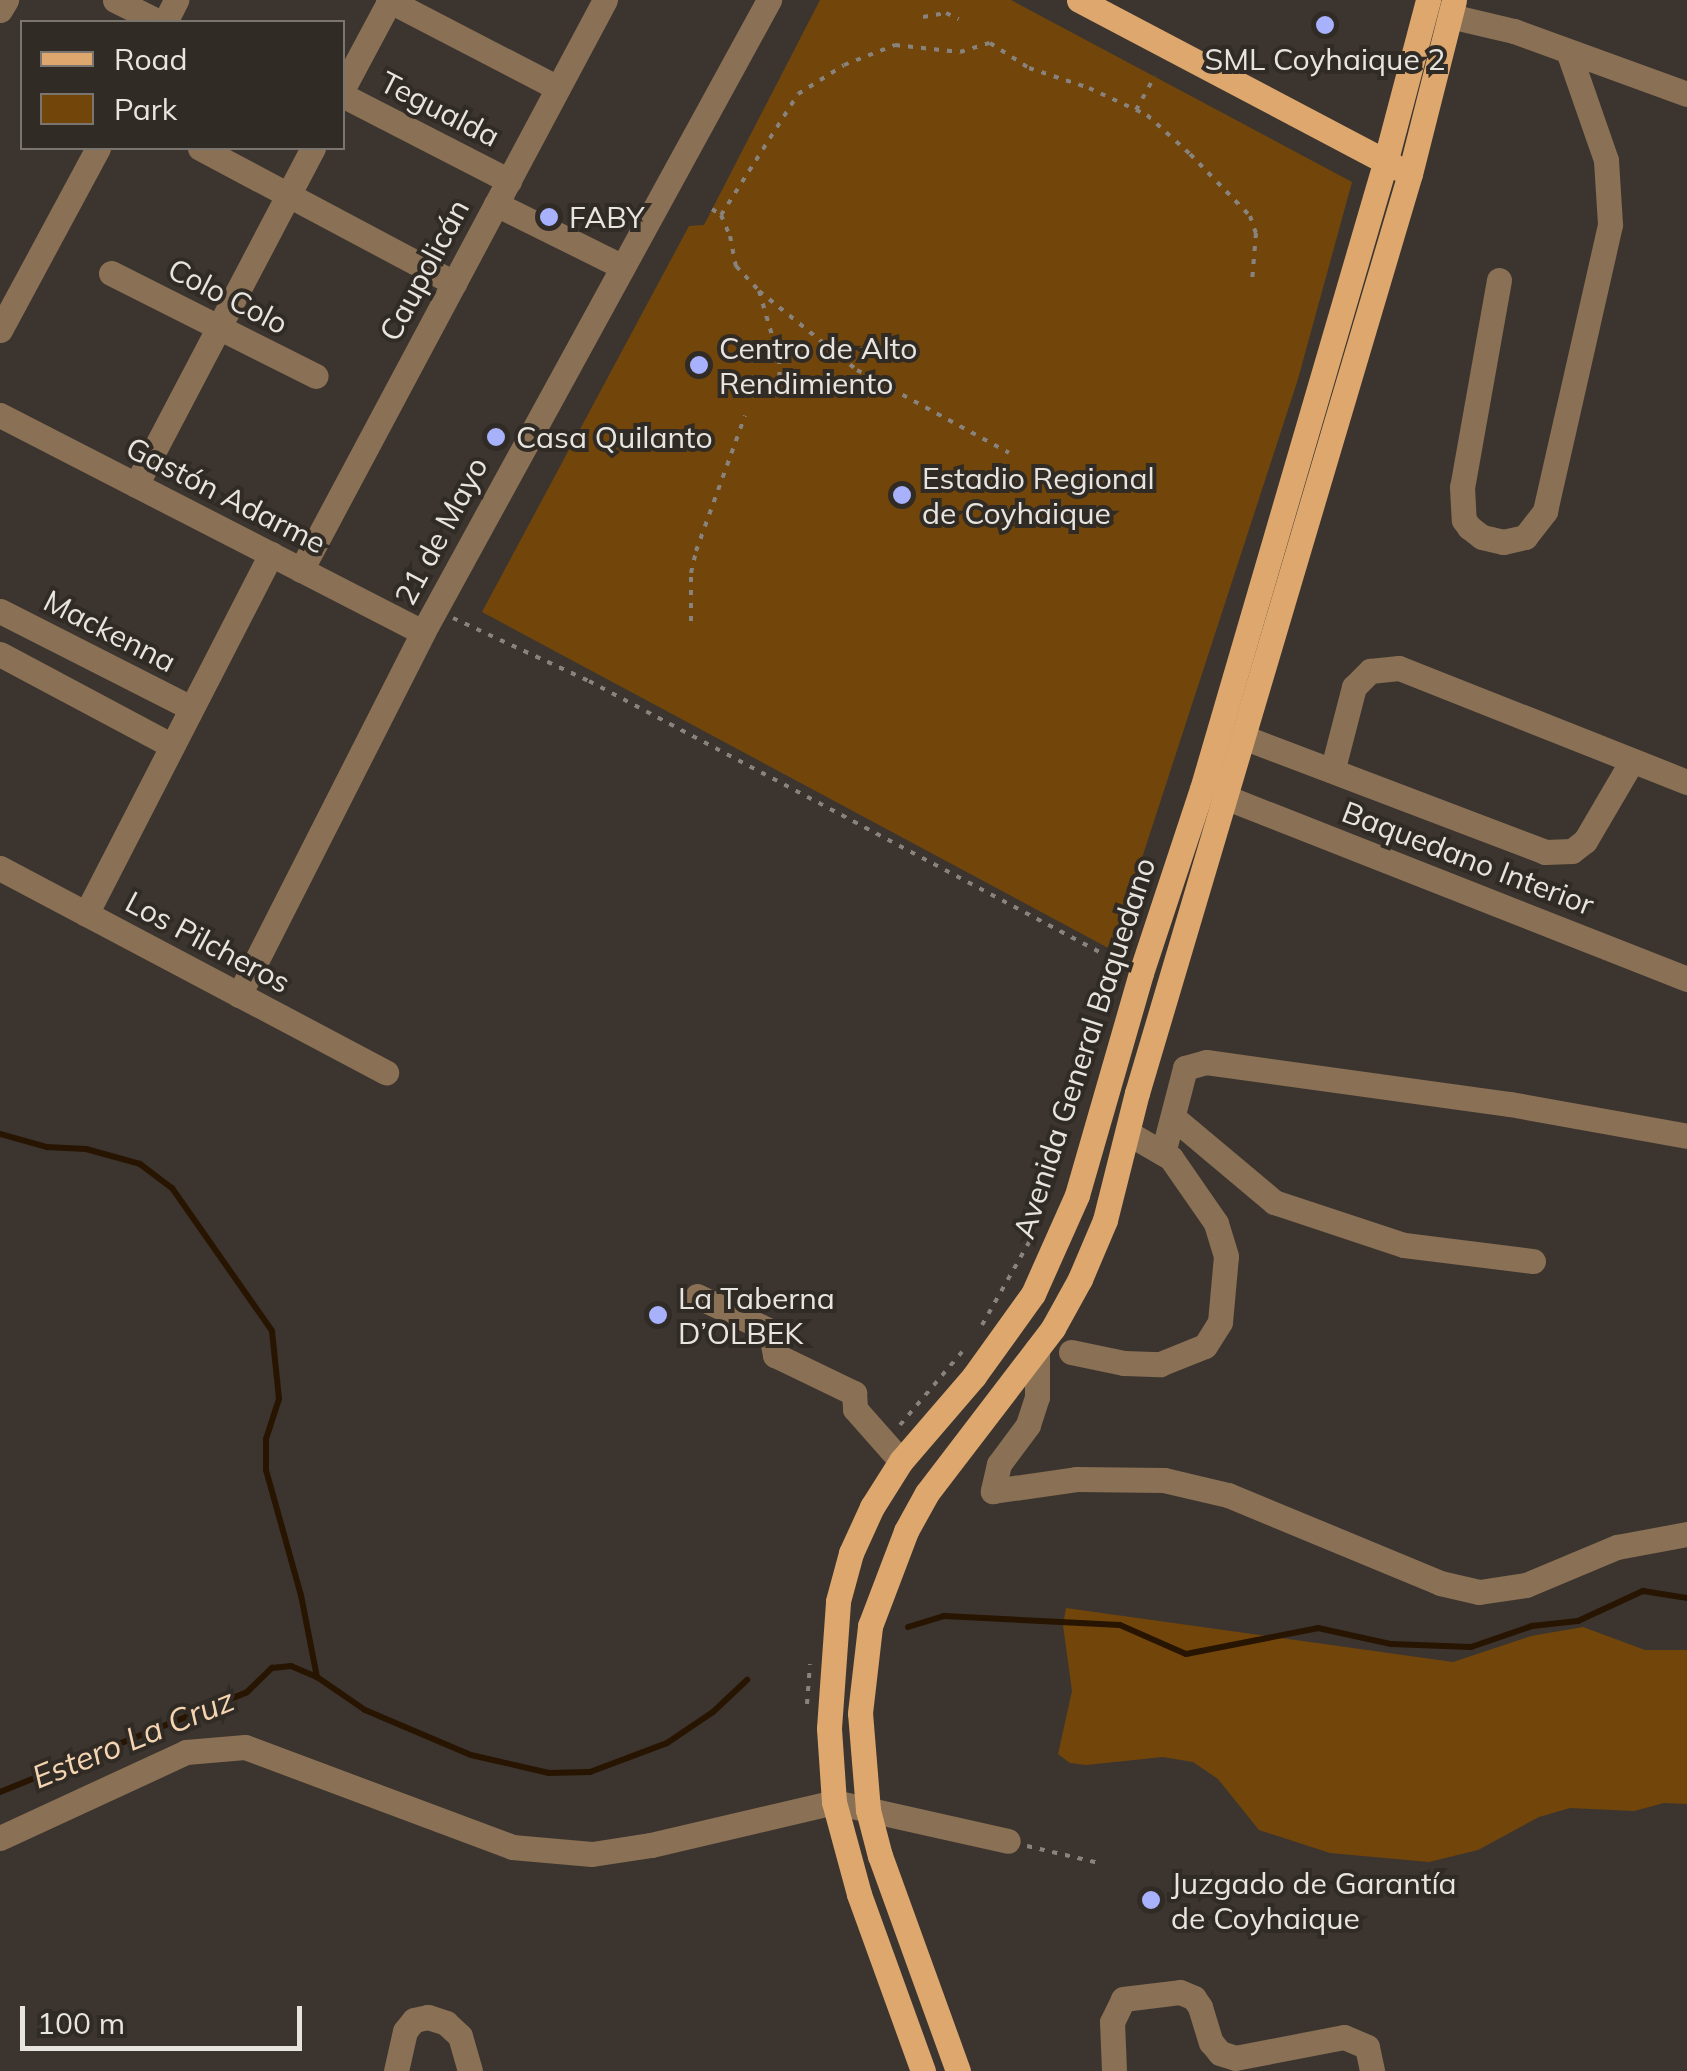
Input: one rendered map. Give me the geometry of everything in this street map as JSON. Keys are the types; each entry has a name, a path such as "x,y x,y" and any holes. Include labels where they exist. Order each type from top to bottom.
{"main road":[{"path":"1078,0 1410,174"},
{"name":"Avenida General Baquedano","path":"923,2071 860,1894 834,1802 829,1728 838,1601 851,1553 893,1453 974,1376 1033,1294 1077,1194 1141,973 1202,788 1385,163 1428,0"},
{"name":"Avenida General Baquedano","path":"958,2071 880,1856 868,1810 861,1750 862,1672 870,1626 885,1583 927,1493 1037,1350 1070,1300 1094,1249 1410,174 1452,8"}],"street":[{"path":"0,10 6,0"},
{"path":"116,0 158,20"},
{"path":"345,87 389,0 558,88"},
{"name":"Caupolicán","path":"301,570 605,0"},
{"name":"21 de Mayo","path":"240,995 429,621 769,0"},
{"path":"1452,8 1687,94"},
{"path":"1499,280 1462,486 1464,520 1469,527 1482,537 1503,542 1525,536 1545,510 1610,224 1606,160 1568,51"},
{"name":"Tegualda","path":"345,95 509,180"},
{"path":"0,330 97,150"},
{"path":"204,150 454,284"},
{"path":"136,485 311,150"},
{"path":"496,204 621,266"},
{"name":"Colo Colo","path":"111,273 316,376"},
{"name":"Gastón Adarme","path":"0,415 301,570 429,621"},
{"path":"86,914 271,554"},
{"name":"Mackenna","path":"0,611 191,708"},
{"path":"0,654 172,746"},
{"path":"1333,768 1354,687 1370,671 1398,668 1687,782"},
{"path":"1243,737 1546,852 1572,851 1585,841 1632,761"},
{"name":"Baquedano Interior","path":"1225,798 1687,979"},
{"name":"Los Pilcheros","path":"0,868 386,1072"},
{"path":"1163,1153 1185,1068 1206,1062 1510,1104 1687,1136"},
{"path":"1174,1118 1274,1202 1404,1245 1533,1261"},
{"path":"1070,1352 1124,1363 1160,1364 1205,1346 1215,1334 1226,1256 1216,1223 1171,1158 1128,1133"},
{"path":"697,1296 770,1330 775,1355 854,1393 855,1410 893,1453"},
{"path":"1037,1350 1037,1397 1028,1425 998,1464 993,1491 1076,1479 1164,1480 1228,1495 1440,1582 1479,1592 1526,1585 1617,1547 1687,1534"},
{"path":"0,1838 186,1752 245,1748 512,1847 592,1854 651,1845 834,1802 1008,1841"},
{"path":"1114,2071 1112,2022 1123,1999 1180,1992 1194,1998 1220,2052 1235,2058 1344,2037 1367,2047 1372,2071"},
{"path":"396,2071 405,2031 414,2020 428,2017 446,2023 460,2036 470,2071"}],"path":[{"path":"923,17 946,13 959,19"},
{"path":"721,215 798,94 844,65 895,45 960,52 990,43 1029,68 1136,110 1190,154 1250,216 1256,233 1252,282"},
{"path":"1136,110 1155,76"},
{"path":"712,209 721,215 736,266 760,291 857,370 1009,453"},
{"path":"760,291 779,359 780,382"},
{"path":"692,620 691,574 696,551 745,416"},
{"path":"429,621 589,681 1126,966"},
{"path":"1122,981 1130,951"},
{"path":"982,1325 1036,1229"},
{"path":"893,1453 972,1341"},
{"path":"807,1718 812,1648"},
{"path":"1008,1841 1099,1863"}],"green space":[{"name":"Estadio Regional de Coyhaique","path":"820,0 1011,0 1352,182 1298,379 1112,950 482,612 689,226 704,225"},
{"path":"1066,1608 1453,1662 1531,1636 1583,1627 1645,1650 1687,1650 1687,1804 1664,1803 1634,1811 1570,1808 1539,1817 1478,1850 1429,1862 1330,1853 1259,1830 1218,1779 1193,1762 1163,1757 1086,1765 1070,1763 1058,1754 1072,1691 1063,1625"}],"waterway":[{"path":"0,1134 47,1147 86,1149 140,1164 172,1188 272,1331 279,1399 266,1439 266,1470 301,1595 317,1677"},
{"name":"Estero La Cruz","path":"908,1627 944,1616 1120,1625 1186,1654 1318,1628 1391,1644 1471,1647 1532,1626 1578,1621 1643,1591 1687,1598"},
{"name":"Estero La Cruz","path":"0,1792 247,1692 272,1668 291,1666 317,1677 365,1710 471,1755 549,1773 590,1772 667,1743 713,1712 747,1680"}],"place":[{"name":"SML Coyhaique 2","path":"1325,25"},
{"name":"FABY","path":"549,217"},
{"name":"Centro de Alto Rendimiento","path":"699,365"},
{"name":"Casa Quilanto","path":"496,437"},
{"name":"Estadio Regional de Coyhaique","path":"902,495"},
{"name":"La Taberna D’OLBEK","path":"658,1315"},
{"name":"Juzgado de Garantía de Coyhaique","path":"1151,1900"}]}
